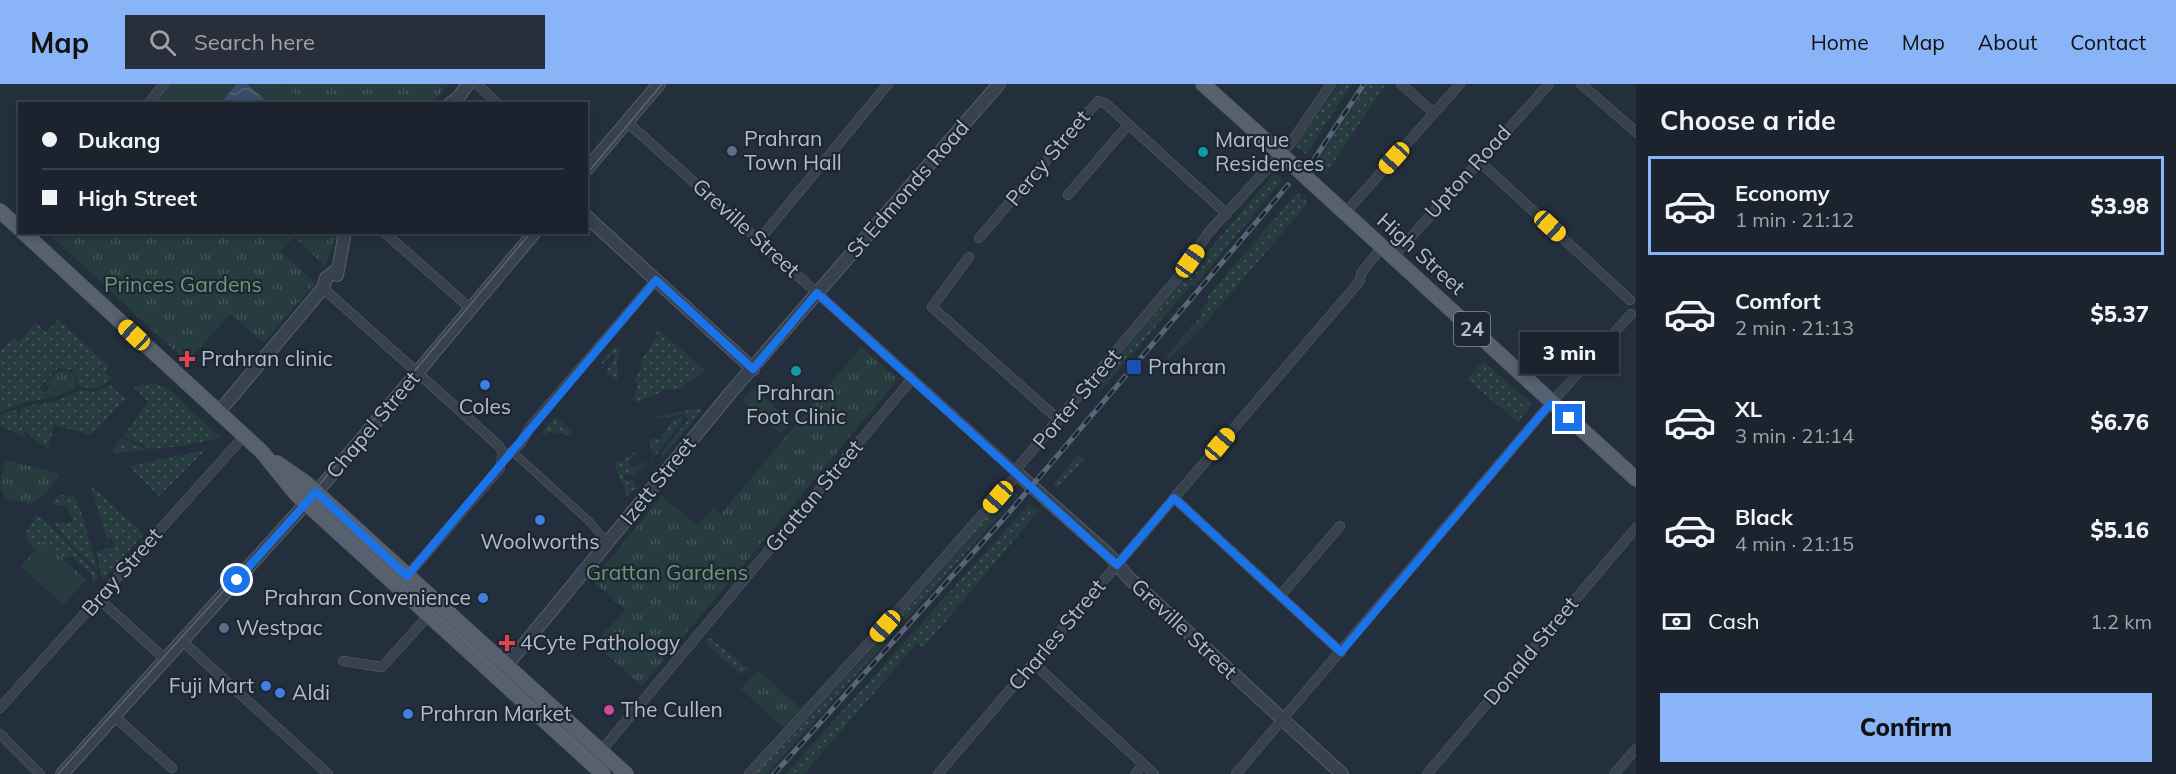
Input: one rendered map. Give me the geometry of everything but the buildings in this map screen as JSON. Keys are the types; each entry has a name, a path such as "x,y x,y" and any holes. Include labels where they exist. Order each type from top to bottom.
{"main road":[{"name":"High Street","path":"1203,84 1636,480"},
{"path":"0,211 18,227"},
{"path":"32,235 311,498 429,615 603,774"},
{"path":"311,498 407,576 504,668 626,774"}],"street":[{"path":"150,102 164,84"},
{"path":"450,102 460,84"},
{"path":"450,102 458,98 468,84"},
{"path":"477,84 496,102"},
{"path":"588,168 659,84"},
{"path":"759,240 888,84"},
{"name":"St Edmonds Road","path":"817,293 999,84"},
{"name":"Porter Street","path":"749,774 871,642 1018,474 1019,466 1181,274 1208,233 1281,154 1331,84"},
{"path":"1401,84 1434,113"},
{"path":"1345,213 1460,84"},
{"name":"Upton Road","path":"1388,252 1478,160 1546,85"},
{"path":"1584,86 1636,132"},
{"name":"Percy Street","path":"980,238 1096,101 1103,102 1227,214"},
{"name":"Greville Street","path":"627,122 1018,474 1341,774"},
{"path":"1068,195 1128,124"},
{"path":"1236,774 1552,403 1634,315 1628,306 1633,299 1478,160"},
{"path":"588,218 753,369"},
{"path":"219,413 323,288 332,283 345,234"},
{"path":"386,234 471,309"},
{"name":"Chapel Street","path":"62,774 311,498 533,234"},
{"name":"Charles Street","path":"938,774 1359,282 1362,272 1388,252"},
{"path":"969,257 932,307 1059,420"},
{"path":"407,576 500,468 504,457 521,443 530,427 656,280"},
{"path":"323,288 499,446 504,457"},
{"name":"Izett Street","path":"504,668 606,548 631,511 817,293"},
{"name":"Grattan Street","path":"601,751 911,380"},
{"name":"Bray Street","path":"0,708 244,436"},
{"path":"515,454 590,522 605,540"},
{"path":"1174,498 1341,652"},
{"path":"1280,596 1340,526"},
{"name":"Donald Street","path":"1426,774 1636,528"},
{"path":"98,598 165,659"},
{"path":"343,661 382,667 429,615"},
{"path":"182,641 328,774"},
{"path":"1032,663 1154,774"},
{"path":"114,716 172,768"},
{"path":"0,734 12,749 40,774"},
{"path":"0,744 12,749"},
{"path":"1614,774 1636,749"},
{"path":"1135,774 1143,764"}],"green space":[{"path":"170,84 282,84 302,101 252,102 155,102"},
{"path":"282,84 449,84 434,102 302,101"},
{"path":"1339,84 1352,84 1306,154 1295,146"},
{"path":"1368,84 1386,84 1326,174 1316,163"},
{"path":"1277,175 1282,180 1194,287 1191,285 1100,392 1095,385 1272,176"},
{"path":"1297,193 1308,203 1203,326 1169,359 1166,356 1203,314 1200,311 1210,300 1207,297"},
{"name":"Princes Gardens","path":"49,234 338,234 325,266 294,237 280,251 315,283 264,343 230,314 187,362"},
{"path":"58,320 109,366 104,372 112,378 100,386 87,388 78,385 77,376 72,370 58,368 39,388 50,398 25,402 0,412 0,352 13,338 19,342 36,323 46,332"},
{"path":"656,328 705,370 680,389 665,389 638,402 634,400 638,384 634,380 642,367 641,361 657,336"},
{"path":"614,347 621,350 617,362 618,382 606,372 615,357 612,354 603,364 601,362"},
{"name":"Grattan Gardens","path":"861,347 898,379 642,686 594,643 626,610 592,581 662,496 697,526 713,508 721,514"},
{"path":"1483,361 1532,404 1518,422 1467,379"},
{"path":"65,370 75,375 76,388 52,398 47,393 49,385 46,383 56,373"},
{"path":"153,383 167,388 221,438 152,449 123,437 148,402 134,387"},
{"path":"110,385 126,398 91,435 54,425 48,449 27,432 20,421 22,407 53,402 80,390 95,392"},
{"path":"754,388 791,422 781,434 743,400"},
{"path":"699,408 701,411 662,458 661,454 688,420 683,414 657,419 659,416"},
{"path":"12,410 17,411 26,438 0,425 0,415"},
{"path":"555,417 565,424 562,428 566,426 573,432 570,435 549,432 544,435 542,432"},
{"path":"681,417 683,421 633,483 637,487 627,496 614,462 621,462 639,449 628,463 631,468 647,461 633,476 625,474 624,480 635,480 654,456 649,441 652,438 661,439 672,421"},
{"path":"121,438 148,450 111,453"},
{"path":"205,450 159,496 129,466"},
{"path":"1078,455 1084,460 1057,488 1053,485"},
{"path":"5,460 60,474 46,493 32,504 6,499 0,487"},
{"path":"91,486 144,534 105,578 101,577 97,552 115,546 112,538 107,539"},
{"path":"1012,489 1018,495 767,774 754,774 819,705"},
{"path":"73,496 78,501 98,570 71,545 54,523 71,523 73,520 67,506 52,505 56,497"},
{"path":"1029,504 1036,510 1041,508 923,648 917,643 804,774 786,774"},
{"path":"37,515 51,526 99,577 92,584 92,575 72,556 63,559 44,541 35,550 29,543 26,532"},
{"path":"44,541 86,580 63,605 21,566"},
{"path":"43,546 81,582 64,600 26,565"},
{"path":"709,637 750,669 740,674 704,642"},
{"path":"758,670 801,709 783,727 741,689"}],"water":[{"path":"237,84 247,84 268,102 221,102"}],"tram line":[{"path":"588,173 662,84"},
{"path":"1199,84 1636,484"},
{"path":"0,215 18,231"},
{"path":"21,234 610,774"},
{"path":"58,774 319,485 529,234"}],"railway":[{"path":"1313,161 1364,84"},
{"path":"774,774 1007,515 1288,185"}],"place":[{"name":"Prahran Town Hall","path":"732,151"},
{"name":"Marque Residences","path":"1203,152"},
{"name":"Prahran clinic","path":"187,359"},
{"name":"Prahran","path":"1134,367"},
{"name":"Prahran Foot Clinic","path":"796,371"},
{"name":"Coles","path":"485,385"},
{"name":"Woolworths","path":"540,520"},
{"name":"Prahran Convenience","path":"483,598"},
{"name":"Westpac","path":"224,628"},
{"name":"4Cyte Pathology","path":"507,643"},
{"name":"Fuji Mart","path":"266,686"},
{"name":"Aldi","path":"280,693"},
{"name":"The Cullen","path":"609,710"},
{"name":"Prahran Market","path":"408,714"}],"route":[{"path":"237,580 316,492 407,576 500,468 504,459 521,443 530,427 612,329 620,323 656,280 753,369 817,293 991,451 1011,466 1109,555 1117,565 1128,549 1174,498 1341,652 1544,411 1552,403 1569,418"}]}
